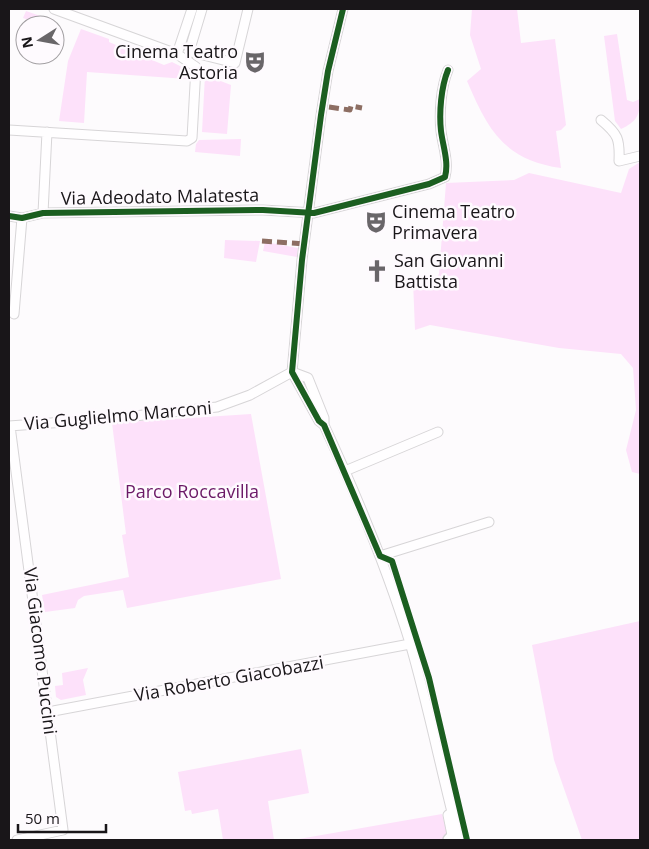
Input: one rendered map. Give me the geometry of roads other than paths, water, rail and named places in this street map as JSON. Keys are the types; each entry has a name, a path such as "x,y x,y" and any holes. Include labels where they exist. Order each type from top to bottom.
{"street":[{"path":"9,130 190,140 192,135 196,67 177,54 54,9"},
{"path":"177,54 192,9"},
{"path":"202,9 190,49 191,52 235,63 248,9"},
{"path":"324,424 319,421 292,372 302,260 328,71 343,9"},
{"name":"Via Adeodato Malatesta","path":"9,216 22,218 42,213 263,210 310,212 429,184 445,177 447,168 441,128 444,81 448,70"},
{"path":"601,120 616,133 620,147 619,162 640,156"},
{"path":"42,213 47,132"},
{"path":"14,314 22,218"},
{"path":"292,372 308,378 324,418 324,424 380,556 410,644 452,812 448,815 454,839"},
{"name":"Via Guglielmo Marconi","path":"10,426 109,419 217,407 250,395 292,372"},
{"name":"Via Giacomo Puccini","path":"10,426 63,830 17,840"},
{"path":"345,470 438,432"},
{"path":"380,556 488,522"},
{"name":"Via Roberto Giacobazzi","path":"48,712 410,644"}],"place":[{"name":"Cinema Teatro Astoria","path":"255,62"},
{"name":"Cinema Teatro Primavera","path":"376,222"},
{"name":"San Giovanni Battista","path":"377,271"}],"park label":[{"name":"Parco Roccavilla","path":"192,492"}]}
